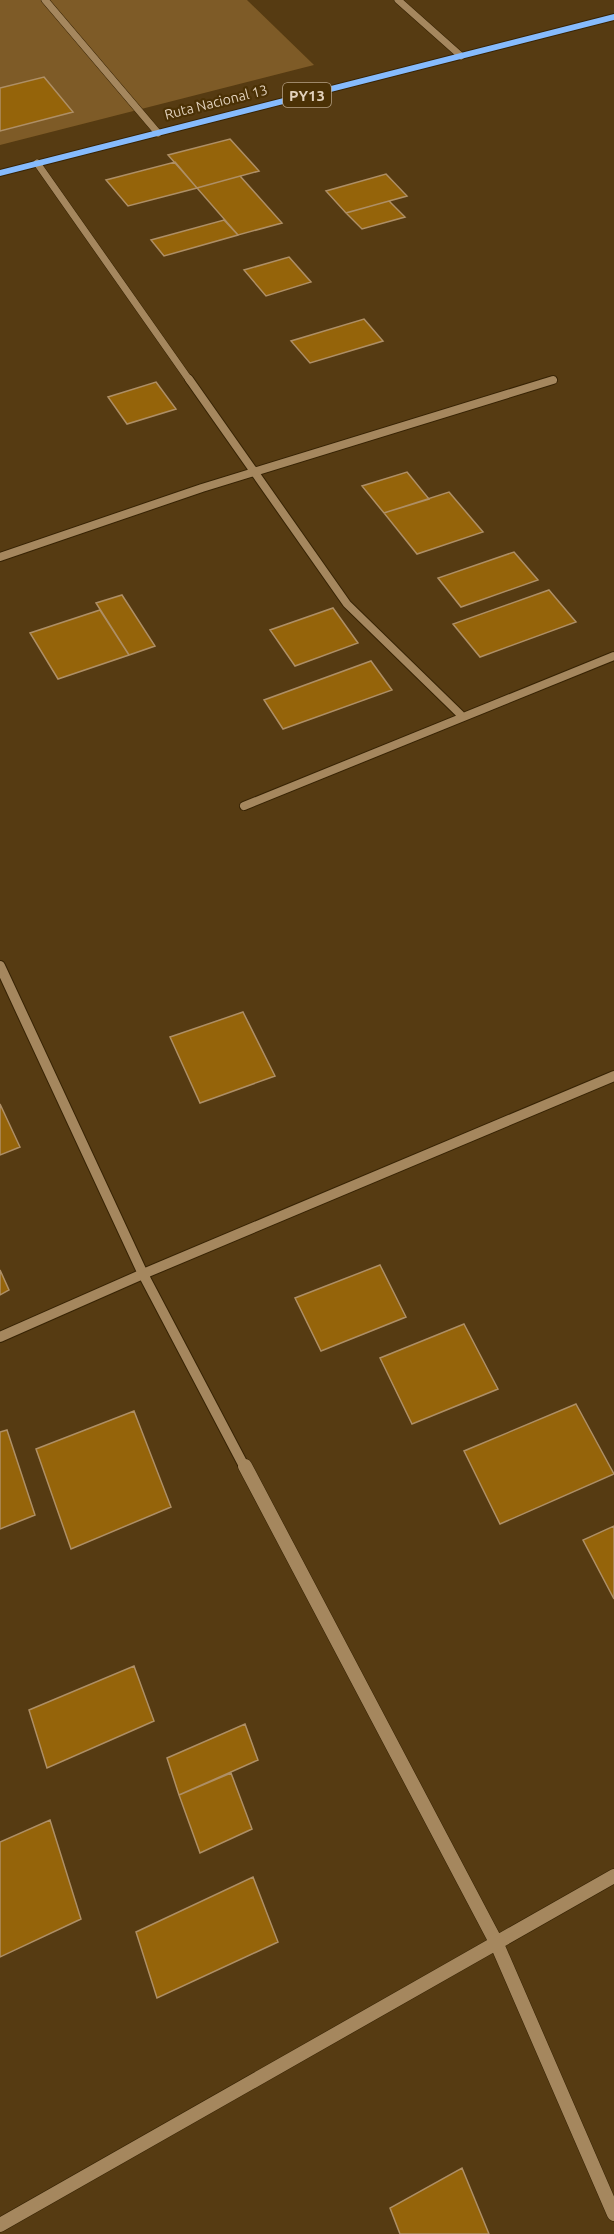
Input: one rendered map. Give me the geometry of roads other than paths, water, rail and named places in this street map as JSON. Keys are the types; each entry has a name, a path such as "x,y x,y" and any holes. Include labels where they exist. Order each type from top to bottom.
{"highway":[{"name":"Ruta Nacional 13","path":"0,172 614,17"}],"street":[{"path":"45,0 158,132"},
{"path":"398,0 461,56"},
{"path":"37,163 347,604 463,717"},
{"path":"0,557 254,472 553,380"},
{"path":"244,806 614,656"},
{"path":"0,966 143,1274 496,1942 614,2214"},
{"path":"0,1337 143,1274 614,1076"},
{"path":"0,2225 614,1876"}]}
